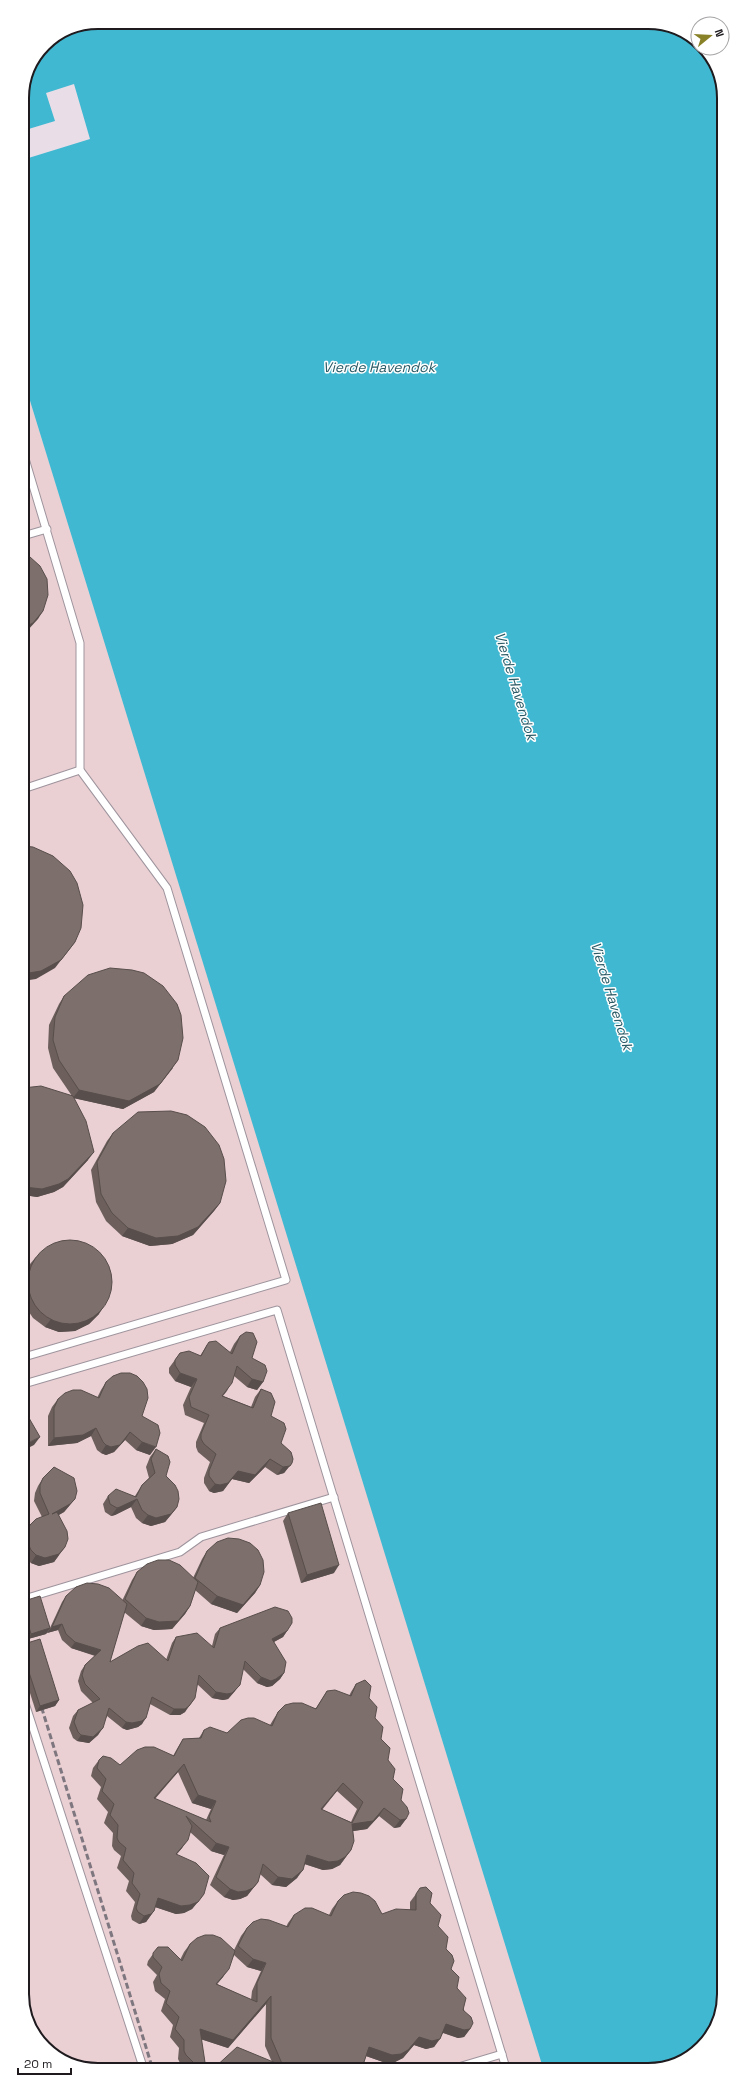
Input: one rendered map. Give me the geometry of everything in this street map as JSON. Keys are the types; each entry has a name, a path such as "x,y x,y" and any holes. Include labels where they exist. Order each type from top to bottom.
{"lane":[{"path":"29,471 80,643 80,770 167,888 286,1280 29,1356"},
{"path":"29,534 47,528"},
{"path":"29,787 80,770"},
{"path":"29,1383 277,1310 505,2063"},
{"path":"29,1597 180,1552 201,1537 334,1497"},
{"path":"29,1715 142,2063"},
{"path":"471,2063 502,2054"}],"shaded area":[{"path":"29,397 541,2063 93,2063 71,2058 52,2046 38,2029 31,2012 29,1994"}],"water":[{"name":"Vierde Havendok","path":"98,29 653,29 675,34 690,44 690,56 702,56 710,67 715,80 717,98 717,1994 713,2016 708,2029 697,2043 675,2058 666,2061 648,2063 541,2063 29,398 29,93 31,80 36,67 43,56 52,46 63,38 76,33"}],"pier":[{"path":"74,84 90,139 29,158 29,129 55,121 46,93"}],"building":[{"path":"29,557 40,566 47,579 48,595 43,611 33,623 29,625"},
{"path":"29,847 53,856 70,871 77,883 83,905 81,928 75,942 61,960 41,971 29,973"},
{"path":"110,968 132,970 144,973 163,986 177,1004 181,1015 183,1038 178,1060 160,1084 129,1101 79,1090 59,1060 53,1040 55,1017 64,996 88,975"},
{"path":"41,1086 73,1096 86,1121 94,1152 68,1179 59,1184 42,1189 29,1188 29,1087"},
{"path":"171,1111 187,1115 205,1127 219,1145 224,1159 226,1181 220,1203 198,1227 178,1236 156,1238 128,1228 112,1213 101,1194 97,1162 113,1133 138,1112"},
{"path":"62,1241 78,1241 93,1247 100,1252 105,1259 111,1274 111,1290 105,1305 100,1312 93,1317 78,1323 62,1323 47,1317 40,1312 35,1305 29,1290 29,1274 35,1259 40,1252 47,1247"},
{"path":"246,1332 253,1333 257,1342 252,1358 265,1365 267,1371 263,1382 252,1379 237,1366 232,1383 222,1396 253,1408 261,1389 271,1393 275,1402 271,1416 284,1423 286,1429 281,1443 291,1452 293,1459 290,1466 283,1467 270,1459 255,1475 238,1471 228,1483 220,1485 215,1484 209,1476 209,1471 216,1454 204,1444 201,1439 201,1434 209,1415 191,1407 189,1397 197,1379 180,1373 175,1365 175,1360 180,1353 189,1351 201,1356 209,1342 216,1341 232,1354 240,1336"},
{"path":"121,1373 130,1373 137,1376 147,1389 148,1398 142,1416 158,1425 160,1433 156,1447 142,1442 130,1432 120,1445 111,1447 103,1442 96,1428 83,1435 54,1438 54,1408 58,1399 65,1393 73,1390 81,1390 99,1398 106,1382 113,1376"},
{"path":"29,1418 40,1437 29,1442"},
{"path":"156,1449 168,1456 170,1462 166,1476 175,1485 178,1491 179,1499 177,1507 171,1514 156,1518 148,1515 142,1510 137,1499 117,1508 110,1504 108,1496 116,1489 136,1497 142,1485 155,1473 151,1459"},
{"path":"54,1467 74,1478 77,1491 75,1499 70,1504 52,1514 57,1512 67,1531 68,1539 65,1547 59,1554 45,1558 36,1555 29,1546 30,1525 36,1519 49,1514 40,1493 40,1485 43,1478"},
{"path":"321,1503 339,1565 307,1575 288,1513"},
{"path":"228,1538 239,1539 250,1543 258,1550 263,1560 264,1572 260,1585 243,1605 217,1596 195,1578 207,1551 217,1542"},
{"path":"158,1560 169,1560 180,1565 198,1582 190,1606 178,1621 159,1622 146,1618 125,1599 137,1572 147,1564"},
{"path":"87,1583 98,1584 109,1588 127,1604 110,1662 138,1646 148,1643 168,1661 176,1637 197,1633 214,1648 220,1628 275,1607 288,1611 292,1618 292,1623 287,1631 272,1639 286,1662 284,1673 271,1681 261,1677 245,1661 240,1685 232,1693 227,1694 216,1692 199,1675 195,1698 185,1709 174,1709 152,1697 146,1718 142,1721 132,1723 126,1722 109,1708 103,1728 93,1737 81,1735 78,1732 74,1722 78,1710 100,1699 85,1684 82,1675 85,1665 101,1650 75,1642 66,1634 62,1624 52,1627 66,1596 76,1587"},
{"path":"40,1596 50,1628 31,1634 29,1627 29,1599"},
{"path":"40,1639 59,1700 40,1706 29,1672 29,1642"},
{"path":"365,1680 371,1686 369,1698 377,1707 375,1718 383,1727 381,1739 390,1748 388,1760 395,1769 393,1779 403,1789 401,1800 407,1807 409,1813 406,1819 400,1820 384,1808 373,1821 352,1824 354,1841 351,1850 345,1857 338,1861 329,1862 307,1855 303,1870 292,1879 278,1877 263,1864 258,1882 253,1888 238,1892 230,1889 216,1877 229,1847 216,1843 186,1816 192,1826 188,1840 176,1854 196,1863 209,1876 204,1894 198,1902 181,1906 158,1898 154,1911 151,1914 144,1916 138,1912 136,1908 140,1894 132,1883 134,1873 123,1860 126,1848 117,1838 118,1825 110,1815 114,1804 102,1791 106,1779 97,1768 99,1760 103,1756 111,1758 120,1765 137,1750 145,1747 154,1747 174,1756 183,1739 201,1738 204,1730 210,1727 227,1733 241,1720 248,1718 254,1718 272,1726 278,1712 285,1705 302,1703 316,1709 327,1691 335,1690 351,1696 356,1684","holes":["184,1764 198,1795 216,1801 209,1817 211,1822 154,1798","343,1783 363,1802 352,1823 321,1809"]},
{"path":"426,1887 432,1893 430,1903 441,1915 438,1926 448,1937 446,1949 452,1955 454,1961 451,1969 459,1977 457,1988 466,1998 463,2010 471,2017 473,2023 470,2029 464,2030 446,2024 440,2039 432,2041 419,2037 408,2050 401,2054 392,2055 369,2047 363,2063 282,2063 271,2038 271,1996 233,2040 200,2029 205,2063 194,2063 186,2055 184,2051 184,2040 175,2029 179,2017 166,2003 170,1991 161,1983 159,1974 162,1967 153,1957 153,1953 158,1947 168,1947 182,1961 190,1944 197,1938 205,1935 213,1935 221,1938 235,1951 229,1969 216,1984 257,2002 257,1983 266,1963 253,1959 238,1946 247,1928 253,1922 261,1919 269,1920 288,1927 294,1915 305,1908 312,1908 331,1916 338,1901 344,1895 353,1892 369,1896 375,1901 382,1914 396,1909 416,1910 416,1894 420,1888"},
{"path":"237,2047 276,2063 220,2063"}],"railway":[{"path":"39,1699 151,2063"}]}
